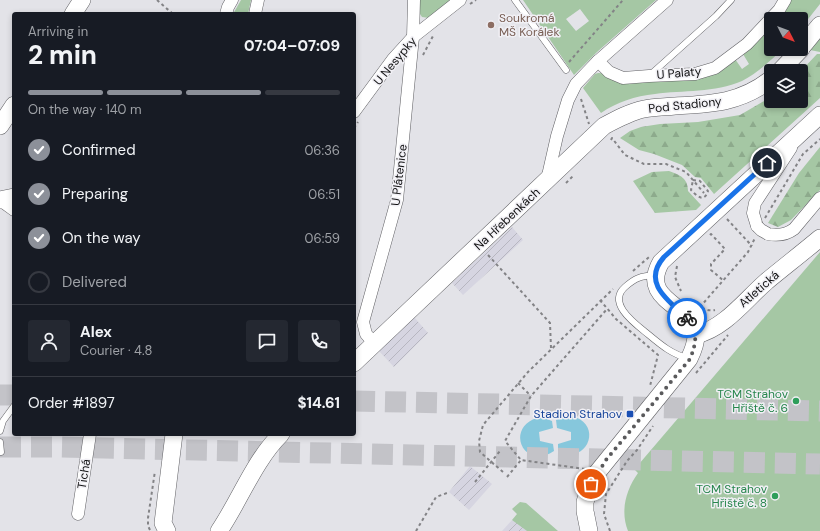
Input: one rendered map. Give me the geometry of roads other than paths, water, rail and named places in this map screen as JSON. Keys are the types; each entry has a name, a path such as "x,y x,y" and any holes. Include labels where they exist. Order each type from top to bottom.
{"street":[{"path":"74,12 82,0"},
{"path":"255,12 258,0"},
{"name":"U Plátenice","path":"374,343 366,334 363,322 397,200 413,36 414,0"},
{"name":"U Nesypky","path":"356,117 393,59 413,36 460,0"},
{"name":"Na Hřebenkách","path":"356,361 547,182 557,136 568,100 576,84 598,61 667,0"},
{"name":"U Palaty","path":"598,61 609,72 623,78 695,74 715,68 747,44 779,10 785,0"},
{"path":"808,40 820,25"},
{"path":"787,64 794,56"},
{"name":"Pod Stadiony","path":"547,182 604,126 623,116 644,109 720,103 744,96 764,85"},
{"path":"0,126 12,108"},
{"path":"589,531 585,502 596,474 690,359 694,348 696,335 693,326 688,318 660,293 656,284 655,275 658,267 664,257 820,115"},
{"path":"802,131 757,198 753,214 757,226 768,234 778,236 783,235 794,229 820,198"},
{"path":"0,200 12,197"},
{"path":"0,200 12,209"},
{"name":"Atletická","path":"696,335 708,331 723,321 820,238"},
{"name":"Tichá","path":"78,514 90,436"},
{"path":"166,531 162,522 174,436"},
{"path":"219,531 260,461 279,436"}],"lane":[{"path":"515,0 565,69"},
{"path":"649,76 716,16 731,0"},
{"path":"655,275 633,280 622,290 619,298 621,307 632,322 668,350 690,359"},
{"path":"0,431 3,421 12,409"},
{"path":"0,442 1,452"}],"water":[{"path":"571,416 581,420 587,427 589,434 588,442 584,448 577,453 569,454 558,451 558,444 571,440 571,432 557,428 556,420"},
{"path":"537,418 544,418 552,421 553,428 539,432 540,441 553,444 554,451 543,456 534,456 527,452 522,446 520,438 522,430 527,423"}],"tunnel":[{"path":"0,395 12,395"},
{"path":"356,401 820,411"},
{"path":"0,447 820,464"}],"place":[{"name":"Soukromá MŠ Korálek","path":"491,25"},
{"name":"TCM Strahov Hřiště č. 6","path":"796,401"},
{"name":"Stadion Strahov","path":"630,414"},
{"name":"TCM Strahov Hřiště č. 8","path":"775,496"}]}
